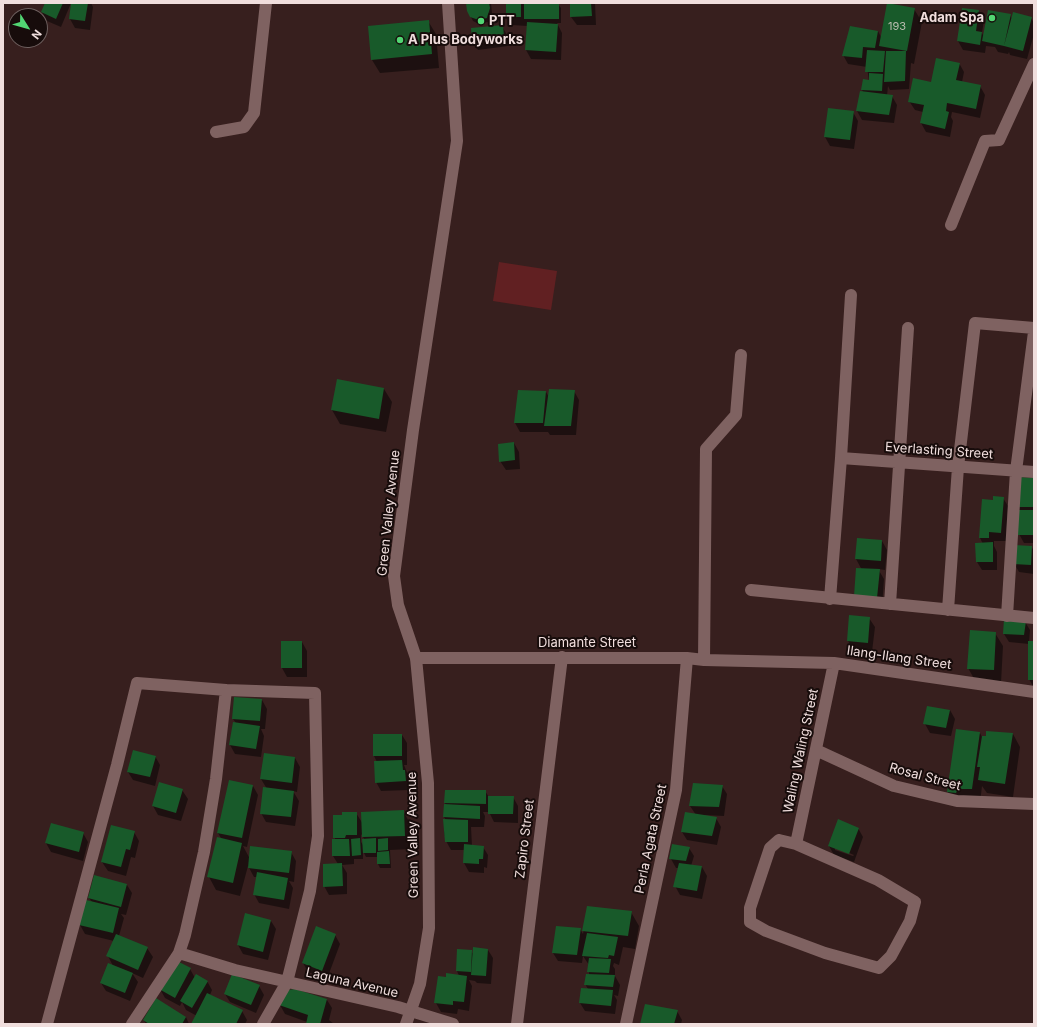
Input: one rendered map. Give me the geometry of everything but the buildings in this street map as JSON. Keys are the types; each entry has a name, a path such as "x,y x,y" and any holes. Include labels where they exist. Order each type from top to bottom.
{"street":[{"path":"216,132 244,127 254,113 266,3"},
{"name":"Green Valley Avenue","path":"406,1024 412,1011 420,984 429,928 428,783 416,658 398,605 394,576 414,423 457,141 448,3"},
{"path":"951,225 985,141 999,140 1034,64"},
{"path":"830,598 842,458 851,295"},
{"path":"948,610 958,467 975,323 1034,328"},
{"path":"890,604 908,328"},
{"path":"1007,616 1016,471 1034,332"},
{"path":"704,660 706,449 736,415 741,355"},
{"name":"Everlasting Street","path":"842,458 1034,472"},
{"path":"751,590 1034,618"},
{"name":"Zapiro Street","path":"517,1024 562,657"},
{"name":"Diamante Street","path":"416,658 687,658 704,660 758,661"},
{"name":"Perla Agata Street","path":"626,1024 676,790 687,658"},
{"name":"Ilang-Ilang Street","path":"758,661 834,663 1034,692"},
{"name":"Waling Waling Street","path":"796,844 834,663"},
{"path":"47,1024 117,765 137,683 226,690 315,693 318,836 310,892 287,982 263,1024"},
{"path":"132,1024 179,953 185,935 204,852 216,779 226,690"},
{"name":"Rosal Street","path":"816,750 894,786 957,801 1034,804"},
{"path":"779,840 796,844 878,880 915,902 910,921 891,956 879,968 826,953 766,930 750,922 750,908 770,848 779,840"},
{"name":"Laguna Avenue","path":"179,953 235,970 412,1011 453,1024"}],"shaded area":[{"path":"499,262 557,271 551,310 493,301"}],"place":[{"name":"Adam Spa","path":"992,18"},
{"name":"PTT","path":"481,21"},
{"name":"A Plus Bodyworks","path":"400,40"}]}
